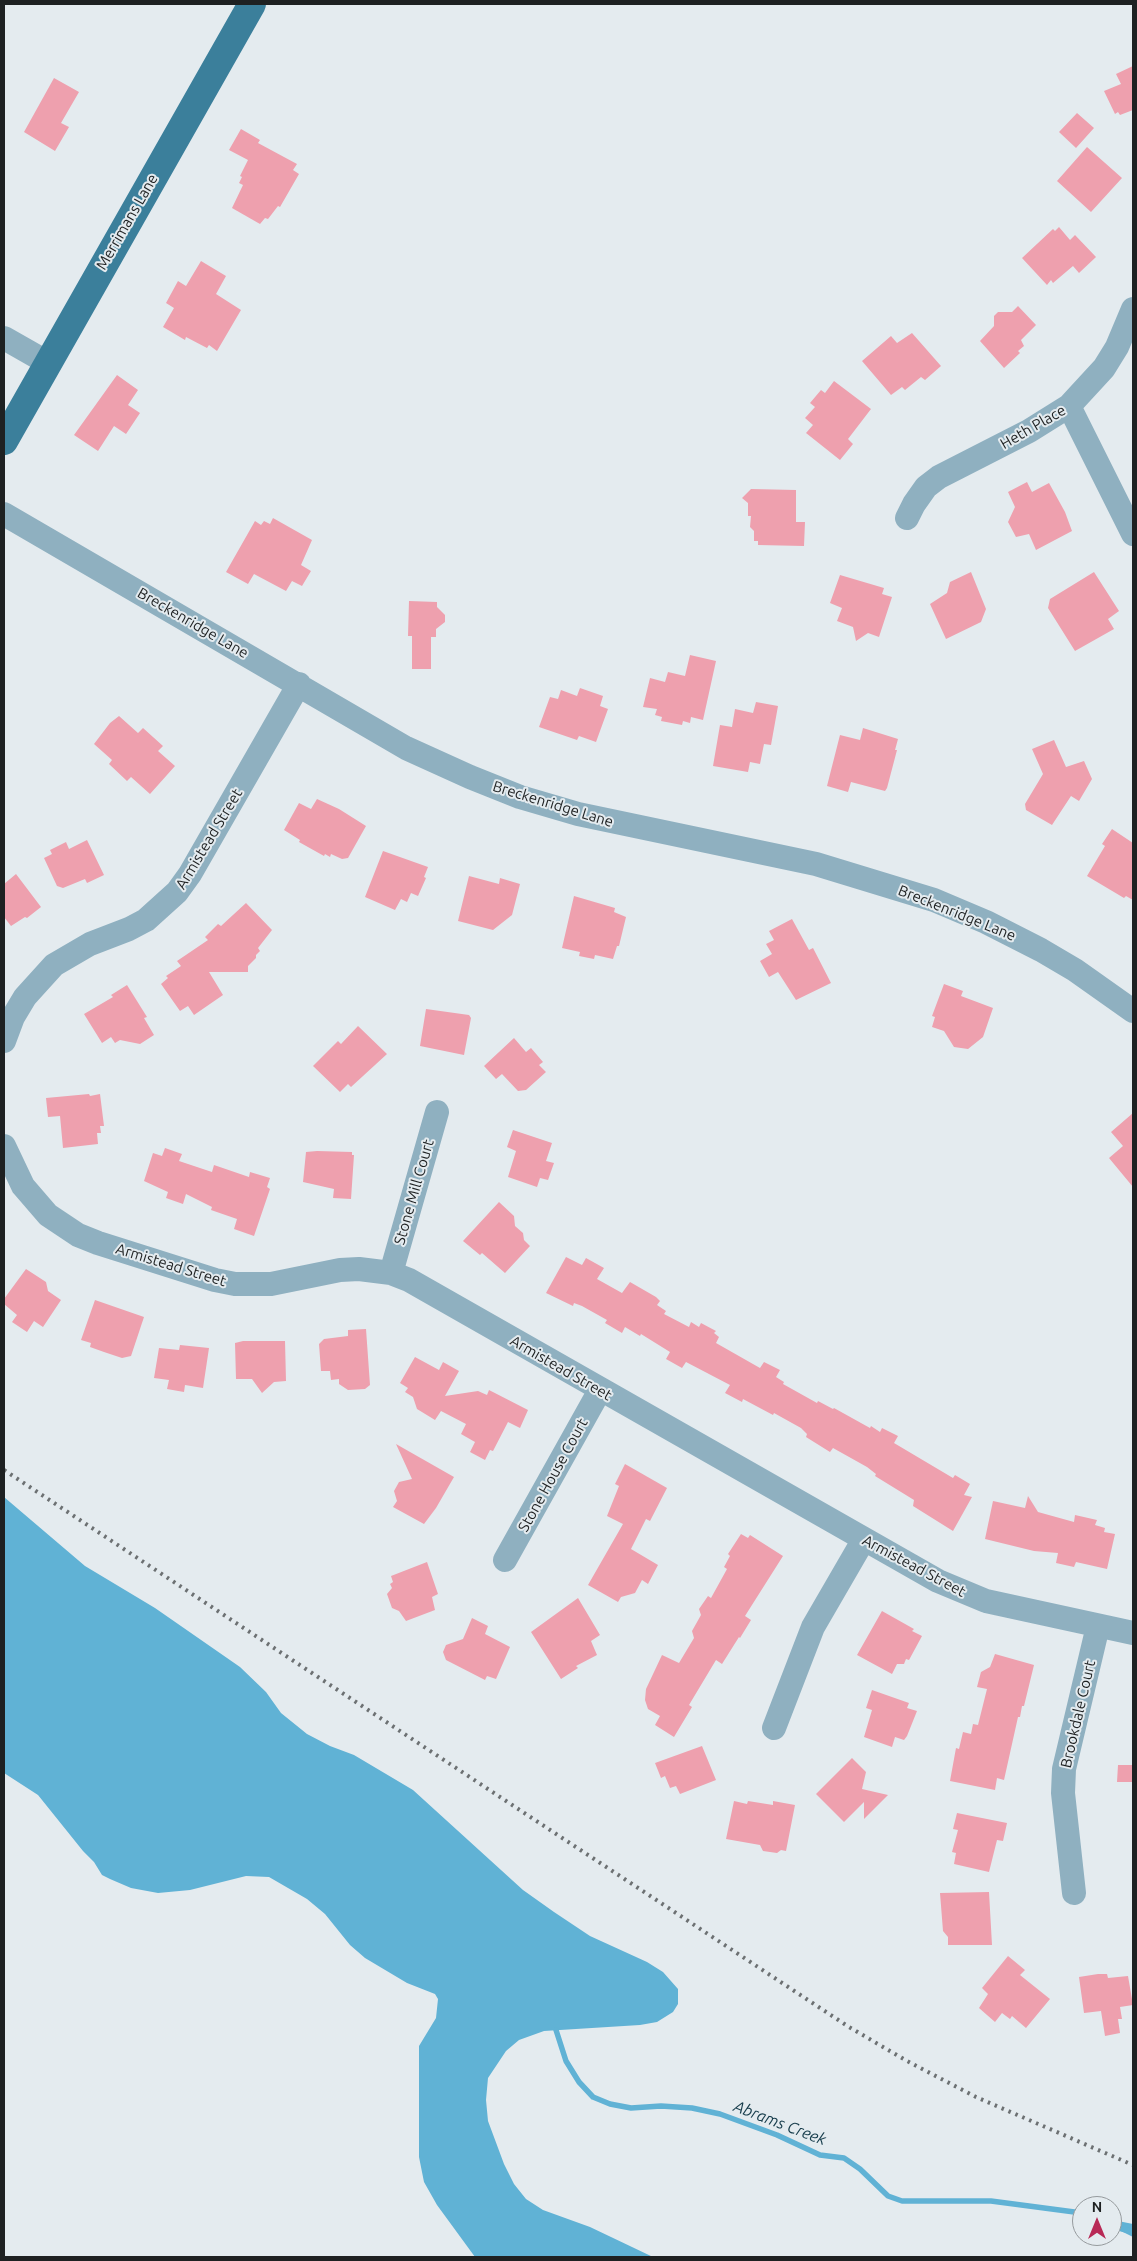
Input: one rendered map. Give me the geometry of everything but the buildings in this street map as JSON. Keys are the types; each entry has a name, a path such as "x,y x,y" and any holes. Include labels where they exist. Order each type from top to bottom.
{"main road":[{"name":"Merrimans Lane","path":"4,441 252,4"}],"street":[{"name":"Heth Place","path":"907,518 926,487 939,477 1029,431 1070,406 1104,368 1117,347 1133,309"},
{"path":"4,338 48,363"},
{"path":"1070,406 1133,534"},
{"name":"Breckenridge Lane","path":"4,514 406,748 470,778 520,797 578,814 816,864 934,900 986,922 1041,950 1075,970 1133,1011"},
{"name":"Armistead Street","path":"4,1041 13,1017 25,997 54,965 90,944 129,929 146,920 177,892 190,874 299,684"},
{"name":"Stone Mill Court","path":"391,1273 437,1112"},
{"name":"Armistead Street","path":"4,1146 24,1186 48,1215 70,1230 98,1244 215,1280 235,1284 271,1284 359,1268 391,1273 418,1285 938,1582 986,1601 1133,1633"},
{"name":"Stone House Court","path":"505,1560 600,1390"},
{"path":"774,1728 813,1627 864,1540"},
{"name":"Brookdale Court","path":"1074,1893 1063,1794 1064,1769 1098,1626"}],"water":[{"path":"4,1497 85,1566 155,1608 240,1667 266,1692 281,1713 307,1734 330,1746 354,1755 413,1790 523,1890 590,1936 647,1962 663,1972 678,1989 678,2004 673,2012 657,2022 640,2025 544,2031 519,2040 506,2051 488,2078 486,2100 488,2121 504,2164 514,2184 526,2199 543,2210 590,2227 653,2257 475,2257 437,2205 424,2182 419,2157 419,2046 436,2018 438,1999 435,1994 407,1983 365,1958 350,1945 325,1914 307,1899 269,1877 246,1876 190,1890 158,1893 131,1888 102,1875 94,1862 38,1795 4,1773"},
{"path":"1122,2222 1133,2224 1133,2237 1122,2232"}],"waterway":[{"name":"Abrams Creek","path":"556,2030 566,2061 579,2082 593,2097 610,2104 631,2108 661,2106 692,2108 720,2114 777,2135 820,2155 844,2158 860,2169 888,2196 902,2201 991,2201 1072,2212"},
{"name":"Abrams Creek","path":"1122,2229 1133,2232"}],"railway":[{"path":"4,1470 849,2027 907,2061 976,2097 1133,2165"}]}
